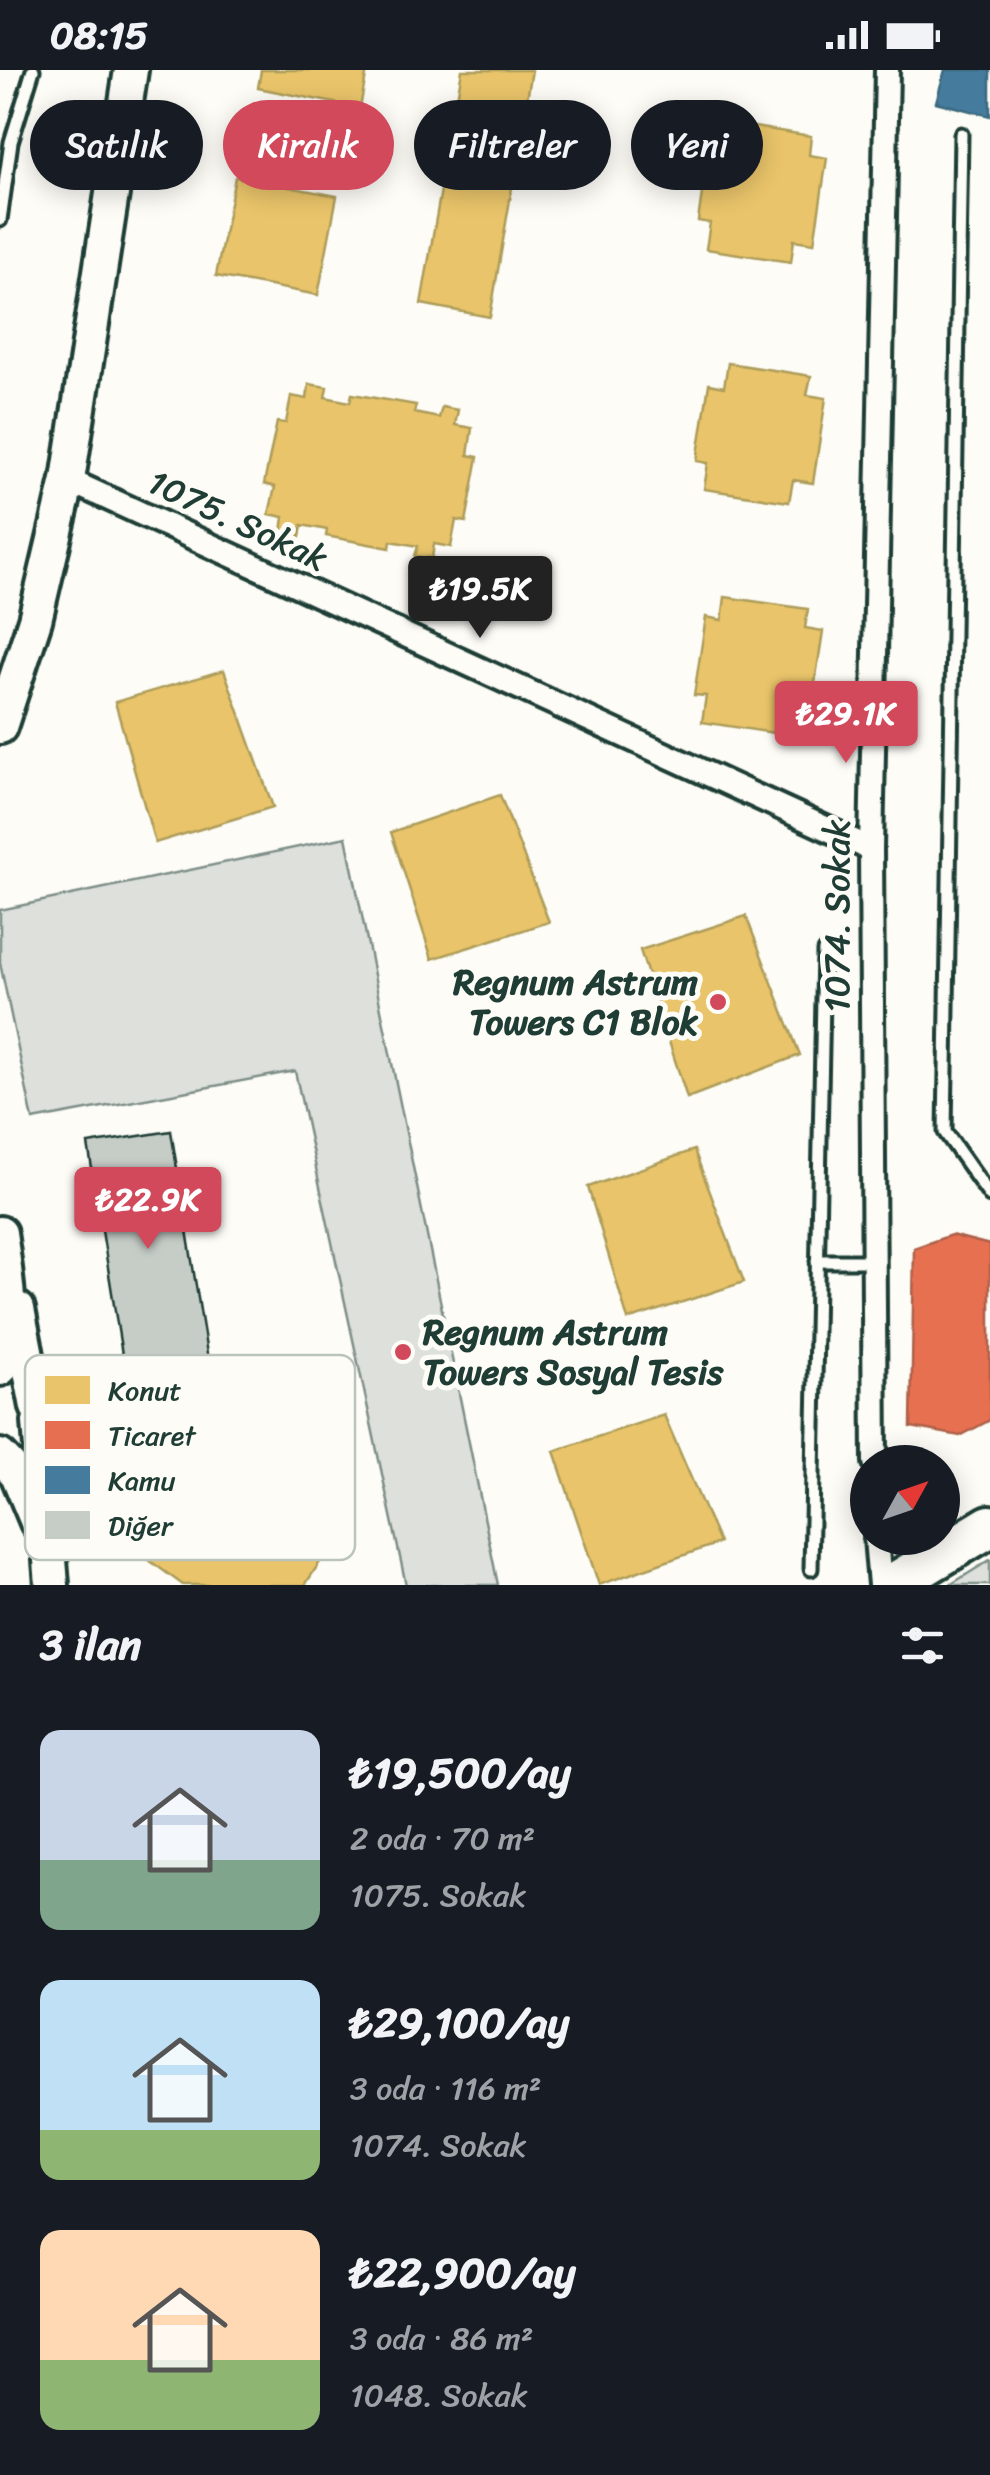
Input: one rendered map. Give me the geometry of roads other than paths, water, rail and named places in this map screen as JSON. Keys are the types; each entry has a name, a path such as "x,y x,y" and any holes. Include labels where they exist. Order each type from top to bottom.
{"highway":[{"path":"892,1585 990,1526"}],"main road":[{"path":"0,727 35,620 68,480 131,70"},
{"path":"0,1233 8,1326 0,1369"},
{"path":"6,1277 29,1355"},
{"path":"0,1384 22,1388 25,1393"},
{"path":"0,1455 25,1448"},
{"path":"0,1455 25,1490"}],"street":[{"name":"1074. Sokak","path":"875,1445 871,849 887,70"},
{"name":"1075. Sokak","path":"68,480 871,849"},
{"path":"877,1555 880,1585"}],"lane":[{"path":"0,220 12,142 32,70"},
{"path":"961,134 945,1132 990,1196"},
{"path":"811,1568 824,950"},
{"path":"817,1260 874,1261"}],"place":[{"name":"Regnum Astrum Towers C1 Blok","path":"718,1002"},
{"name":"Regnum Astrum Towers Sosyal Tesis","path":"403,1352"}]}
